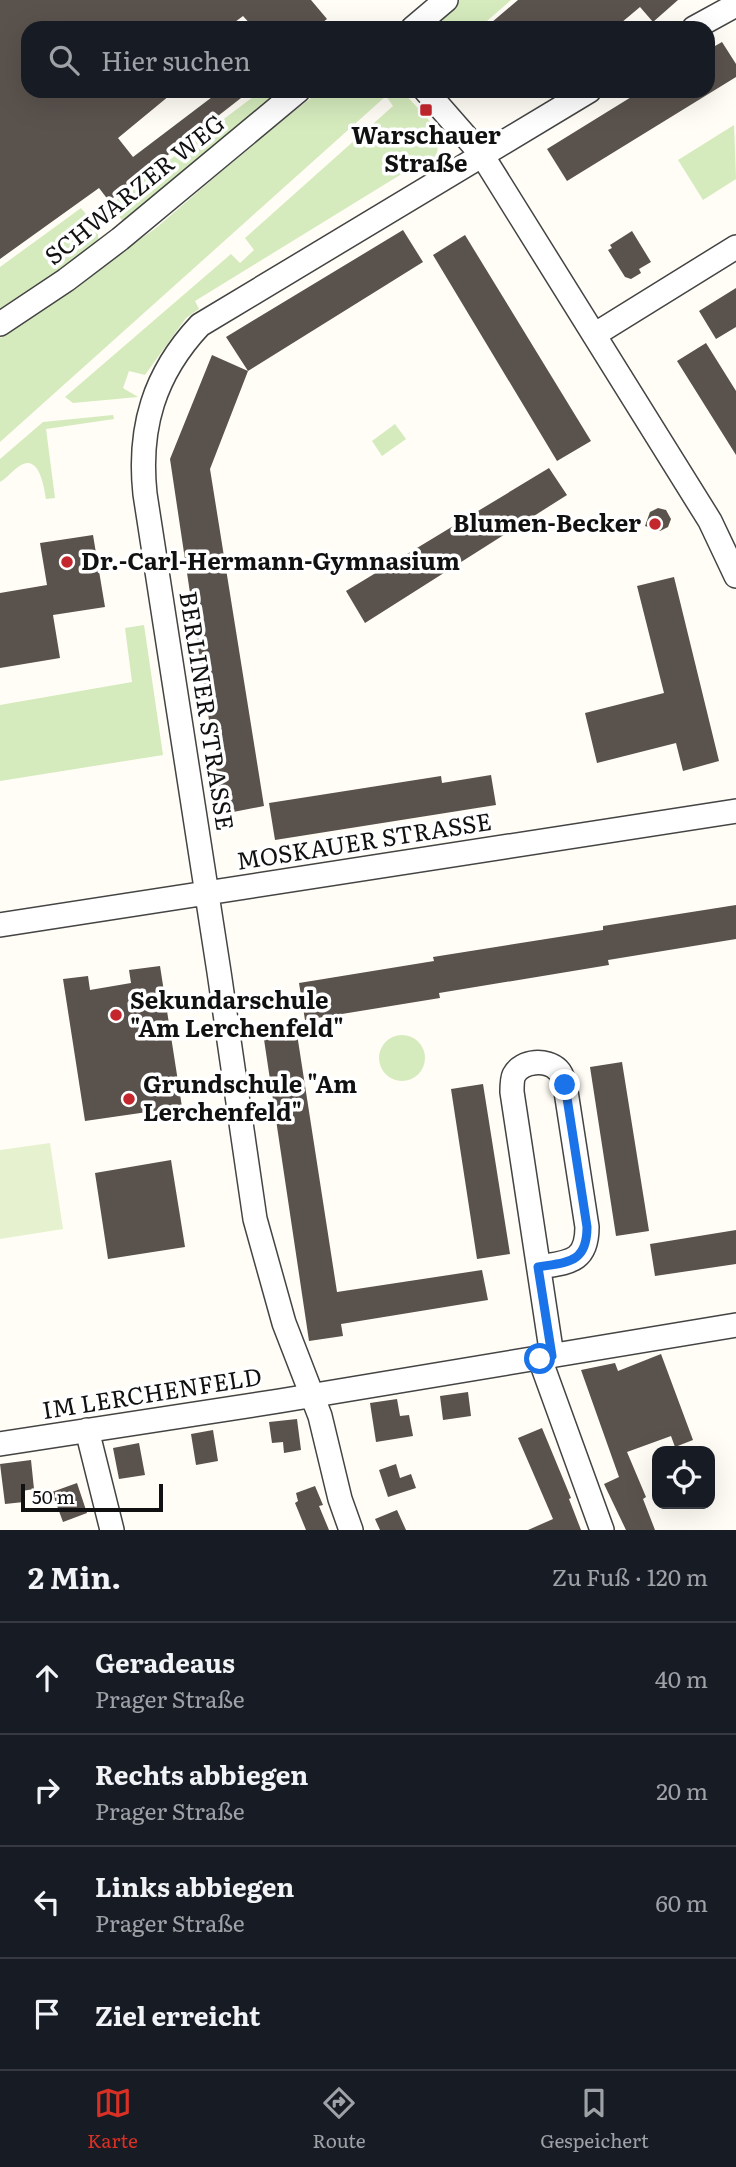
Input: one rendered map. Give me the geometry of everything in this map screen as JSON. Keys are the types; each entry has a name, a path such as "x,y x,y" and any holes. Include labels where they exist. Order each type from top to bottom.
{"street":[{"path":"421,21 446,0"},
{"path":"707,21 736,5"},
{"name":"SCHWARZER WEG","path":"0,324 66,280 120,239 290,98"},
{"path":"432,98 482,155 710,521 736,576"},
{"name":"BERLINER STRASSE","path":"352,1530 340,1499 320,1416 284,1323 255,1219 143,473 145,433 158,388 183,342 200,325 577,98"},
{"path":"594,335 736,247"},
{"name":"MOSKAUER STRASSE","path":"0,925 736,811"},
{"path":"538,1267 575,1259 584,1251 587,1240 565,1085 560,1072 550,1063 524,1066 514,1075 512,1092 538,1267 546,1358 602,1530"},
{"name":"IM LERCHENFELD","path":"0,1444 546,1358 736,1325"},
{"path":"87,1430 112,1530"}],"green space":[{"path":"460,0 511,0 487,21 436,21"},
{"path":"252,98 273,98 123,222 111,204"},
{"path":"311,98 384,98 0,442 0,338 156,228 260,138"},
{"path":"387,98 408,98 441,133 436,157 426,159 195,301 199,309 186,318 145,375 129,371 123,388 138,397 73,403 65,397 231,254 240,263 254,250 245,238 393,106"},
{"path":"734,125 736,179 703,200 678,160"},
{"path":"81,208 97,228 99,244 0,317 0,267"},
{"path":"113,415 114,419 46,429 55,498 46,499 39,472 31,464 25,463 18,467 0,482 0,459 43,422"},
{"path":"395,424 406,439 382,456 372,441"},
{"path":"144,625 163,755 0,781 0,705 132,682 125,628"},
{"path":"402,1035 419,1041 425,1058 419,1075 402,1081 385,1075 379,1058 385,1041"},
{"path":"50,1143 63,1229 0,1239 0,1150"}],"building":[{"path":"0,0 311,0 327,19 248,21 243,16 236,21 21,21 21,98 167,98 118,138 133,157 211,98 241,98 109,201 99,188 0,259"},
{"path":"518,0 678,0 654,21 640,7 623,21 493,21"},
{"path":"722,42 736,64 736,77 715,90 715,46"},
{"path":"630,98 702,98 567,181 547,149"},
{"path":"403,230 423,262 248,371 226,337"},
{"path":"632,231 651,262 639,269 641,273 631,279 625,277 608,250 612,248 610,245"},
{"path":"465,235 591,441 557,461 433,255"},
{"path":"736,288 736,327 716,339 699,311"},
{"path":"706,343 736,391 736,455 677,361"},
{"path":"212,355 248,371 210,469 264,806 223,814 170,459"},
{"path":"549,468 567,495 365,623 346,591"},
{"name":"Blumen-Becker","path":"658,508 666,510 671,519 668,527 660,531 645,526 650,512"},
{"path":"93,535 105,607 53,615 60,658 0,668 0,593 47,585 40,543"},
{"path":"674,577 719,761 683,771 676,743 597,763 585,713 664,693 637,586"},
{"path":"491,775 496,805 275,840 269,803 441,776 442,783"},
{"path":"736,905 736,939 608,960 609,965 439,993 440,998 305,1020 299,983 434,961 433,957 603,930 603,926"},
{"path":"160,966 182,1107 85,1121 63,979 88,976 90,990 131,983 129,970"},
{"path":"295,1021 337,1292 482,1270 488,1300 341,1324 343,1336 309,1341 262,1026"},
{"path":"622,1062 649,1231 616,1236 590,1067"},
{"path":"483,1084 510,1254 477,1259 451,1089"},
{"path":"171,1160 185,1247 108,1259 95,1173"},
{"path":"736,1230 736,1264 655,1276 650,1244"},
{"path":"661,1354 693,1440 675,1446 671,1436 627,1452 646,1497 643,1499 655,1530 626,1530 604,1484 619,1477 581,1370 615,1363 618,1371"},
{"path":"468,1392 471,1416 443,1420 440,1396"},
{"path":"397,1399 400,1416 409,1415 413,1436 376,1442 370,1403"},
{"path":"297,1419 301,1450 284,1453 283,1442 272,1443 269,1422"},
{"path":"542,1428 581,1530 528,1530 553,1519 518,1438"},
{"path":"213,1430 218,1461 196,1465 191,1434"},
{"path":"139,1443 145,1475 119,1479 113,1448"},
{"path":"31,1460 34,1489 22,1491 24,1502 5,1504 0,1464"},
{"path":"396,1464 400,1478 411,1474 416,1488 388,1497 379,1470"},
{"path":"77,1483 87,1513 63,1522 52,1492"},
{"path":"315,1486 323,1505 319,1506 329,1530 306,1530 295,1503 298,1501 296,1493"},
{"path":"397,1510 406,1530 380,1530 375,1519"}],"place":[{"name":"Warschauer Straße","path":"426,110"},
{"name":"Blumen-Becker","path":"655,524"},
{"name":"Dr.-Carl-Hermann-Gymnasium","path":"67,562"},
{"name":"Sekundarschule \"Am Lerchenfeld\"","path":"116,1015"},
{"name":"Grundschule \"Am Lerchenfeld\"","path":"129,1099"}],"route":[{"path":"540,1359 552,1356 538,1267 575,1259 584,1251 587,1240 565,1085"}]}
